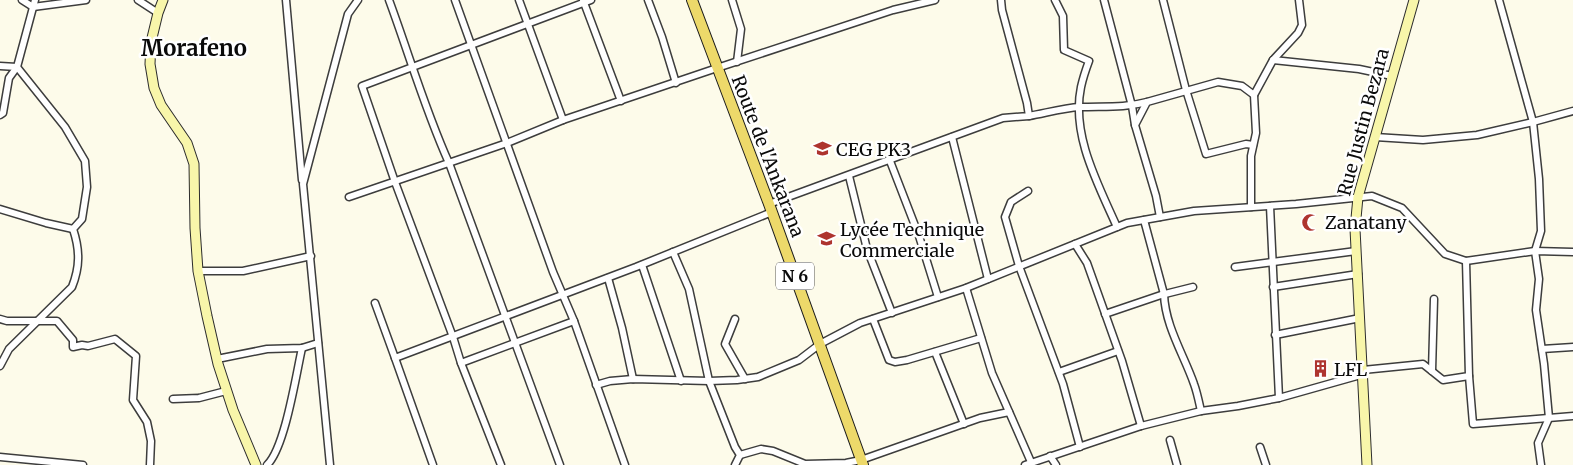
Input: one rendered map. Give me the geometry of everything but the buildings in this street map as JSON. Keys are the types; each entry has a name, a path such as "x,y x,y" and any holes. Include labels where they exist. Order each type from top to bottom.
{"main road":[{"name":"Route de l'Ankarana","path":"692,0 862,462"}],"street":[{"path":"22,0 34,3 86,0"},
{"path":"138,0 158,13"},
{"path":"163,0 151,42 150,64 154,88 161,106 186,143 194,164 198,271 217,359 226,390 256,465"},
{"path":"286,0 296,130 311,256 330,465"},
{"path":"303,184 348,14 358,0"},
{"path":"390,0 428,116 449,163 560,465"},
{"path":"455,0 625,465"},
{"path":"519,0 563,120"},
{"path":"648,0 676,83"},
{"path":"732,0 741,29 737,62"},
{"path":"348,197 507,143 563,120 717,68 892,10 934,0"},
{"path":"1001,0 1029,116"},
{"path":"1055,0 1063,16 1064,50 1089,61 1081,87 1079,107 1081,135 1089,162 1117,227"},
{"path":"1104,0 1160,217"},
{"path":"1163,0 1186,90 1206,154 1246,144 1253,145"},
{"path":"1251,207 1251,156 1256,133 1254,95 1273,60 1298,33 1302,25 1299,0"},
{"name":"Rue Justin Bezara","path":"1367,465 1355,229 1358,197 1414,0"},
{"path":"1499,0 1533,122 1539,179 1541,231 1535,251 1539,279 1536,310 1549,418 1538,443 1541,465"},
{"path":"501,465 461,363 362,86 586,1 621,101"},
{"path":"0,115 9,78 17,67 34,3"},
{"path":"1273,60 1359,69 1392,76"},
{"path":"0,66 17,67 65,127 85,161 87,187 82,219 73,229"},
{"path":"395,358 642,265 770,208 1003,118 1029,116 1079,107 1106,108 1124,105 1132,106 1218,82 1242,86 1254,95"},
{"path":"1135,125 1147,102"},
{"path":"1375,137 1422,140 1477,135 1573,111"},
{"path":"952,137 988,279"},
{"path":"890,161 919,236 938,297"},
{"path":"849,176 867,249 892,312"},
{"path":"1028,191 1011,202 1005,217 1019,266 1059,372 1080,446"},
{"path":"596,385 610,381 633,379 710,381 758,377 799,360 820,344 860,323 966,288 1127,223 1194,211 1372,196 1402,208 1445,254 1466,261 1535,251 1573,252"},
{"path":"1270,206 1279,398"},
{"path":"0,209 46,224 73,229"},
{"path":"1144,220 1164,294 1165,306 1182,358 1195,384 1201,411"},
{"path":"0,366 9,349 72,287 79,260 78,244 73,229"},
{"path":"1074,244 1087,263 1118,351 1141,426"},
{"path":"1235,267 1356,251"},
{"path":"673,252 689,289 710,381 735,447 740,455"},
{"path":"198,271 243,271 311,256"},
{"path":"1466,261 1469,376 1473,424 1573,416"},
{"path":"642,265 681,381"},
{"path":"1273,287 1358,274"},
{"path":"608,278 622,328 633,379"},
{"path":"1105,314 1164,294 1192,287"},
{"path":"966,288 992,373 1028,464 1141,426 1201,411 1279,398 1357,376 1363,370 1423,364 1443,380 1469,376"},
{"path":"1432,371 1434,299"},
{"path":"375,303 432,465"},
{"path":"1275,335 1360,318"},
{"path":"0,319 7,321 57,321 73,340 73,347 88,346 115,339 136,356 133,400 148,422 151,441 150,465"},
{"path":"735,319 725,344 745,379"},
{"path":"873,319 889,360 896,362 980,338"},
{"path":"461,363 574,322"},
{"path":"217,359 267,349 302,348 318,343"},
{"path":"1542,349 1573,347"},
{"path":"267,465 274,458 278,446 292,397 302,348"},
{"path":"1059,372 1118,351"},
{"path":"935,352 964,424"},
{"path":"173,399 199,398 226,390"},
{"path":"740,455 761,449 773,451 806,464 862,462 964,424 1009,412"},
{"path":"1170,440 1178,463"},
{"path":"1260,447 1266,465"},
{"path":"736,465 740,455"},
{"path":"1050,456 1056,465"},
{"path":"0,457 82,465"}],"place":[{"name":"CEG PK3","path":"822,149"},
{"name":"Zanatany","path":"1311,222"},
{"name":"Lycée Technique Commerciale","path":"826,239"},
{"name":"LFL","path":"1320,369"}],"district":[{"name":"Morafeno","path":"194,48"}]}
